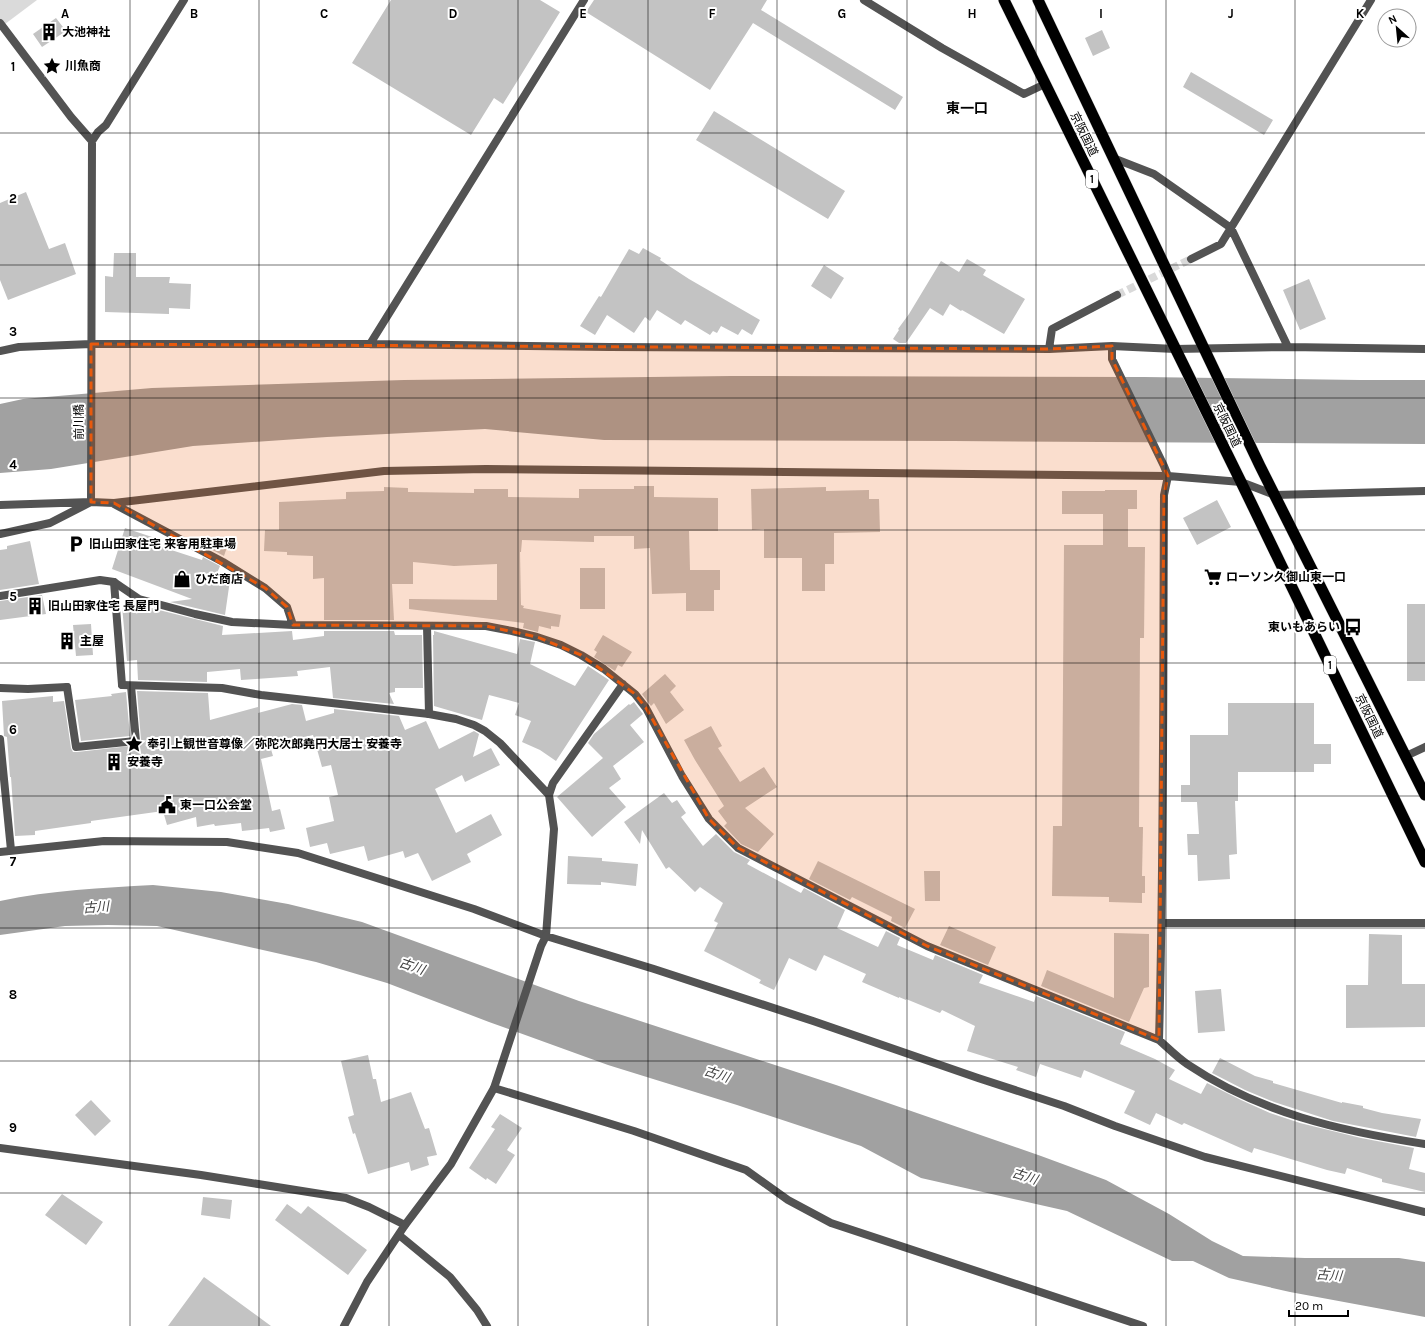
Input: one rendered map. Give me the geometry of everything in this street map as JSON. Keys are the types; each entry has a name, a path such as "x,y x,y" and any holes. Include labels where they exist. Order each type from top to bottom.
{"highway":[{"name":"京阪国道","path":"1004,0 1241,482 1425,862"},
{"name":"京阪国道","path":"1038,0 1274,495 1425,795"}],"street":[{"path":"0,23 71,117 92,140 106,125 184,0"},
{"path":"370,344 584,0"},
{"path":"864,0 942,48 1024,94 1045,84"},
{"path":"1191,259 1221,244 1371,0"},
{"name":"前川橋","path":"91,502 92,140"},
{"path":"1113,158 1154,174 1231,228 1288,348"},
{"path":"1049,349 1052,329 1117,295"},
{"path":"0,351 19,348 91,344 370,344 609,348 1049,349 1112,346 1177,354 1206,354 1288,348 1425,349"},
{"path":"1112,346 1112,359 1168,476 1164,495 1162,923 1159,1040"},
{"path":"0,505 91,502 114,503 384,471 486,469 1168,476 1241,482 1274,495 1425,491"},
{"path":"0,534 50,523 91,502"},
{"path":"114,503 223,562 265,588 287,607 293,625"},
{"path":"0,596 100,580 114,582 139,598 195,614 232,622 293,625 486,626 537,637 561,645 604,669 635,694 646,708 682,776 709,819 738,848 927,946 1159,1040 1186,1063 1230,1090 1270,1108 1325,1125 1425,1144"},
{"path":"114,582 122,685 222,688 261,695 429,714 456,719 474,725 485,731 500,743 549,795"},
{"path":"427,626 429,714"},
{"path":"344,1326 367,1282 405,1225 451,1164 494,1088 541,946 546,936 554,829 549,795 553,783 623,684"},
{"path":"0,688 28,689 67,687 76,747 136,742 131,686"},
{"path":"0,739 11,850"},
{"path":"1406,756 1425,747"},
{"path":"0,852 104,841 227,842 250,844 298,853 474,909 546,936 654,969 813,1021 1064,1106 1205,1158 1425,1212"},
{"path":"1162,923 1425,923"},
{"path":"494,1088 634,1131 746,1170 788,1200 831,1223 1143,1326"},
{"path":"0,1148 201,1175 346,1198 369,1207 405,1225"},
{"path":"399,1235 450,1277 478,1310 488,1326"}],"highlighted area":[{"path":"91,344 1049,349 1112,346 1112,359 1168,476 1164,495 1159,1040 927,946 738,848 709,819 646,708 635,694 581,655 537,637 486,626 293,625 287,607 265,588 114,503 91,502"}],"shaded area":[{"path":"0,0 37,0 5,24 0,18"}],"water":[{"path":"731,376 1144,377 1425,380 1425,444 604,440 485,429 193,446 51,469 0,473 0,404 23,399 152,388 404,380"},
{"name":"古川","path":"153,885 221,892 288,904 362,922 579,1001 836,1085 1106,1180 1169,1214 1212,1241 1243,1256 1305,1258 1399,1258 1425,1262 1425,1317 1290,1292 1229,1278 1193,1261 1172,1261 1067,1211 921,1178 861,1146 737,1105 608,1065 387,983 316,962 157,926 65,926 0,935 0,901 57,892"}],"building":[{"path":"391,0 540,0 560,12 503,104 494,98 471,135 352,63"},
{"path":"594,0 767,0 761,10 903,97 895,110 753,23 710,90 586,12"},
{"name":"大池神社","path":"56,18 66,31 42,47 33,34"},
{"path":"1102,30 1110,48 1093,56 1085,38"},
{"path":"1191,72 1273,120 1264,135 1183,87"},
{"path":"714,111 845,191 828,219 696,140"},
{"path":"26,192 49,249 65,243 76,274 8,300 0,280 0,203"},
{"path":"643,248 661,258 660,260 689,279 760,320 752,335 742,329 738,335 721,326 717,333 713,331 710,335 685,320 681,325 657,310 650,321 645,317 634,333 607,315 595,335 580,326 599,296 601,297 629,249 639,254"},
{"path":"114,253 136,253 136,277 170,277 169,283 191,284 190,309 169,308 169,314 105,312 105,276 113,277"},
{"path":"967,259 986,270 983,275 1025,299 1004,334 950,304 943,316 930,308 906,343 899,343 893,339 941,261 959,272"},
{"path":"824,265 844,278 831,299 811,286"},
{"path":"1309,279 1326,319 1300,330 1283,290"},
{"path":"634,486 654,486 654,497 718,498 718,531 689,531 690,570 720,570 720,590 714,590 714,611 686,611 686,593 652,594 650,548 634,549 634,536 594,536 594,542 522,540 520,552 521,605 524,606 523,608 561,615 559,627 551,626 551,629 539,626 538,632 523,628 524,623 409,609 409,599 497,600 497,564 454,566 413,562 413,584 392,584 394,620 324,620 324,578 313,579 313,556 287,555 287,552 264,551 265,530 279,530 279,502 346,499 346,492 384,491 384,487 408,488 408,492 474,493 474,489 508,489 508,497 579,498 579,489 634,489"},
{"path":"826,487 826,491 869,490 869,499 879,499 880,532 834,533 834,564 825,564 825,591 802,591 802,558 764,558 764,529 752,530 751,489"},
{"path":"1137,490 1137,509 1128,509 1128,547 1145,547 1144,638 1140,638 1139,827 1143,827 1142,876 1145,876 1145,893 1142,893 1142,903 1109,902 1109,897 1052,896 1053,826 1062,826 1064,545 1103,545 1103,514 1062,514 1062,491"},
{"path":"1217,500 1231,527 1197,545 1183,518"},
{"path":"125,528 155,538 153,544 202,560 203,557 220,566 215,578 230,580 225,615 170,602 192,599 112,569"},
{"path":"210,540 227,547 224,556 207,547"},
{"path":"30,541 39,584 0,590 0,550 7,549 7,546"},
{"path":"580,568 605,568 605,609 580,609"},
{"name":"旧山田家住宅 長屋門","path":"42,595 46,614 0,620 0,601"},
{"path":"1407,604 1425,604 1425,681 1407,681"},
{"path":"139,605 223,626 222,635 292,631 293,640 324,636 324,631 394,631 395,635 422,635 423,688 395,688 395,692 389,693 394,704 333,698 330,667 297,671 298,676 256,679 241,680 240,669 207,672 207,682 138,680 137,660 127,661 122,606"},
{"path":"91,624 93,655 76,656 73,625"},
{"path":"434,631 517,654 520,639 535,642 530,664 575,686 588,666 609,680 556,761 540,750 522,742 531,721 515,715 519,703 489,695 482,720 434,706"},
{"path":"603,635 632,652 622,667 618,665 615,671 594,657 597,652 594,650"},
{"path":"665,674 676,686 670,692 684,710 666,724 654,703 651,706 642,694"},
{"path":"137,691 208,693 210,720 258,707 258,713 292,704 302,705 306,721 334,713 334,709 399,716 405,730 426,721 439,749 474,731 479,734 473,757 491,748 500,765 465,782 462,775 435,789 456,833 491,814 502,835 467,854 471,862 432,881 418,853 405,858 403,851 368,861 364,846 330,854 327,843 310,847 306,828 334,821 329,797 338,795 331,765 322,767 313,735 270,746 273,756 261,759 272,811 280,809 285,829 270,832 269,828 242,831 241,823 215,826 214,824 197,827 196,817 167,825 163,811 91,821 91,823 35,831 35,835 15,836 11,777 7,737 4,736 2,701 53,696 53,702 64,701 71,748 73,752 77,752 139,745 141,740"},
{"path":"126,692 130,736 81,741 75,700 112,696 111,694"},
{"path":"634,702 643,714 630,725 644,742 613,766 621,779 609,788 626,807 592,837 557,797 603,758 588,743 594,734 629,704 630,705"},
{"path":"1228,703 1314,703 1314,744 1331,744 1331,764 1314,764 1314,772 1238,772 1238,801 1235,801 1237,854 1229,855 1230,879 1198,881 1197,855 1188,855 1187,834 1199,834 1197,802 1181,802 1181,785 1190,785 1190,735 1228,735"},
{"path":"711,726 722,746 718,748 740,782 764,767 777,787 745,808 774,834 758,852 741,844 724,826 727,823 718,811 724,806 684,740"},
{"path":"664,793 672,803 677,800 686,813 681,817 703,846 716,834 734,852 750,860 747,864 801,893 804,888 845,910 837,928 878,947 886,931 900,938 897,945 933,960 935,955 983,975 979,983 1034,1002 1036,996 1125,1032 1120,1044 1155,1059 1175,1070 1169,1079 1201,1094 1207,1083 1270,1113 1300,1123 1361,1138 1414,1148 1409,1169 1425,1173 1425,1192 1382,1182 1382,1179 1347,1168 1345,1174 1254,1148 1252,1153 1184,1123 1182,1125 1156,1113 1150,1125 1124,1113 1135,1091 1084,1070 1081,1078 1040,1064 1036,1077 1016,1070 1018,1067 967,1051 975,1026 942,1010 940,1013 906,999 899,998 862,982 866,974 824,955 816,971 789,958 774,990 759,983 761,980 704,951 718,923 714,921 723,903 700,887 695,892 669,867 666,869 642,830 640,844 624,822"},
{"path":"568,856 602,858 602,861 638,864 636,886 601,882 601,885 567,884"},
{"path":"818,861 915,909 905,928 891,921 892,917 852,897 850,900 809,879"},
{"path":"924,871 940,871 940,901 925,901"},
{"path":"949,926 996,947 988,965 940,945"},
{"path":"1114,933 1149,934 1149,987 1144,988 1129,1022 1041,986 1047,970 1114,998"},
{"path":"1369,934 1402,935 1402,984 1425,984 1425,1027 1346,1028 1346,985 1368,985"},
{"path":"1221,989 1225,1031 1198,1033 1195,991"},
{"path":"368,1055 373,1079 376,1079 381,1102 411,1092 425,1129 429,1128 437,1155 427,1157 429,1165 411,1171 409,1162 368,1174 355,1133 353,1134 348,1117 354,1115 341,1061"},
{"path":"1220,1058 1255,1076 1273,1081 1273,1083 1342,1103 1363,1106 1363,1108 1382,1113 1421,1119 1416,1137 1333,1121 1274,1102 1245,1090 1212,1073"},
{"path":"91,1100 111,1121 95,1136 75,1115"},
{"path":"500,1114 522,1128 507,1150 515,1155 496,1184 487,1178 486,1180 469,1168 495,1129 491,1127"},
{"path":"62,1194 103,1222 86,1245 45,1215"},
{"path":"203,1197 232,1200 230,1219 201,1215"},
{"path":"287,1204 301,1214 308,1206 367,1250 348,1275 275,1220"},
{"path":"204,1277 271,1326 168,1326"}],"tunnel":[{"path":"1117,295 1191,259"}],"place":[{"name":"大池神社","path":"49,32"},
{"name":"川魚商","path":"52,66"},
{"name":"旧山田家住宅 来客用駐車場","path":"76,544"},
{"name":"ローソン久御山東一口","path":"1213,577"},
{"name":"ひだ商店","path":"182,579"},
{"name":"旧山田家住宅 長屋門","path":"35,606"},
{"name":"東いもあらい","path":"1353,627"},
{"name":"主屋","path":"67,641"},
{"name":"奉引上観世音尊像／弥陀次郎堯円大居士 安養寺","path":"134,744"},
{"name":"安養寺","path":"114,762"},
{"name":"東一口公会堂","path":"167,805"}],"district":[{"name":"東一口","path":"967,108"}]}
